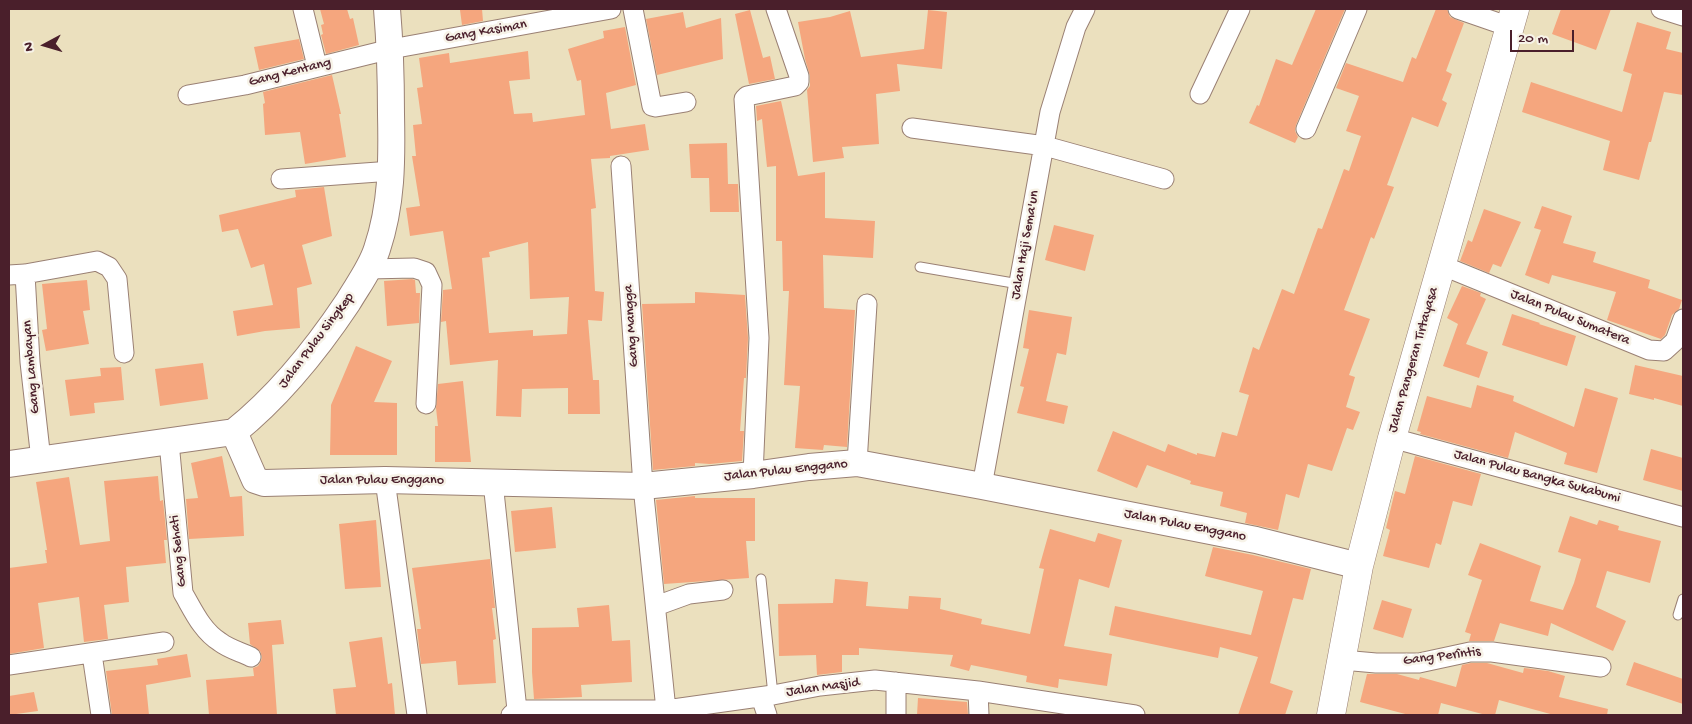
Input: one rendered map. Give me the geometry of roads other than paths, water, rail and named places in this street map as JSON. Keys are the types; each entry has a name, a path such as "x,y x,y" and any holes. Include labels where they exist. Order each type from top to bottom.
{"main road":[{"name":"Jalan Pangeran Tirtayasa","path":"1333,715 1359,566 1392,438 1512,18"}],"street":[{"path":"303,9 317,66"},
{"name":"Jalan Pulau Singkep","path":"9,464 234,432 256,415 280,390 339,315 368,269 377,250 390,194 392,171 391,49 387,9"},
{"name":"Gang Kasiman","path":"391,49 560,13 611,9"},
{"path":"633,9 652,106 686,102"},
{"path":"753,475 760,338 744,99 747,96 795,86 799,82 799,76 776,9"},
{"name":"Jalan Haji Sema'un","path":"982,486 1050,112 1076,27 1085,9"},
{"path":"1200,94 1240,9"},
{"path":"1306,130 1357,9"},
{"path":"1458,9 1512,18"},
{"path":"1661,9 1683,16"},
{"name":"Gang Kentang","path":"188,95 245,85 391,49"},
{"path":"912,128 1045,146 1164,178"},
{"name":"Gang Mangga","path":"621,166 643,486 666,710"},
{"path":"281,179 392,171"},
{"path":"17,274 97,261 109,267 117,279 124,353"},
{"name":"Jalan Pulau Sumatera","path":"1441,266 1649,350 1664,351 1675,341 1683,319"},
{"path":"368,269 414,268 426,272 432,285 426,404"},
{"name":"Gang Lambayan","path":"17,274 30,362 41,460"},
{"path":"857,463 867,304"},
{"name":"Jalan Pulau Enggano","path":"234,432 255,480 264,483 386,480 643,486 857,463 1256,540 1359,566"},
{"name":"Jalan Pulau Bangka Sukabumi","path":"1392,438 1683,517"},
{"name":"Gang Sehati","path":"169,442 183,593 194,614 210,635 221,643 252,657"},
{"path":"386,480 417,715"},
{"path":"493,482 514,713"},
{"path":"656,606 689,594 723,590"},
{"path":"9,665 164,642"},
{"name":"Gang Perîntis","path":"1342,660 1376,663 1419,662 1470,652 1492,652 1601,667"},
{"path":"92,654 100,715"},
{"name":"Jalan Masjid","path":"514,713 666,710 767,696 820,686 875,680 978,691 1134,715"},
{"path":"896,682 896,715"},
{"path":"978,691 979,715"},
{"path":"767,696 767,715"}],"lane":[{"path":"920,267 1019,284"},
{"path":"761,579 767,696"},
{"path":"1678,615 1683,599"}]}
